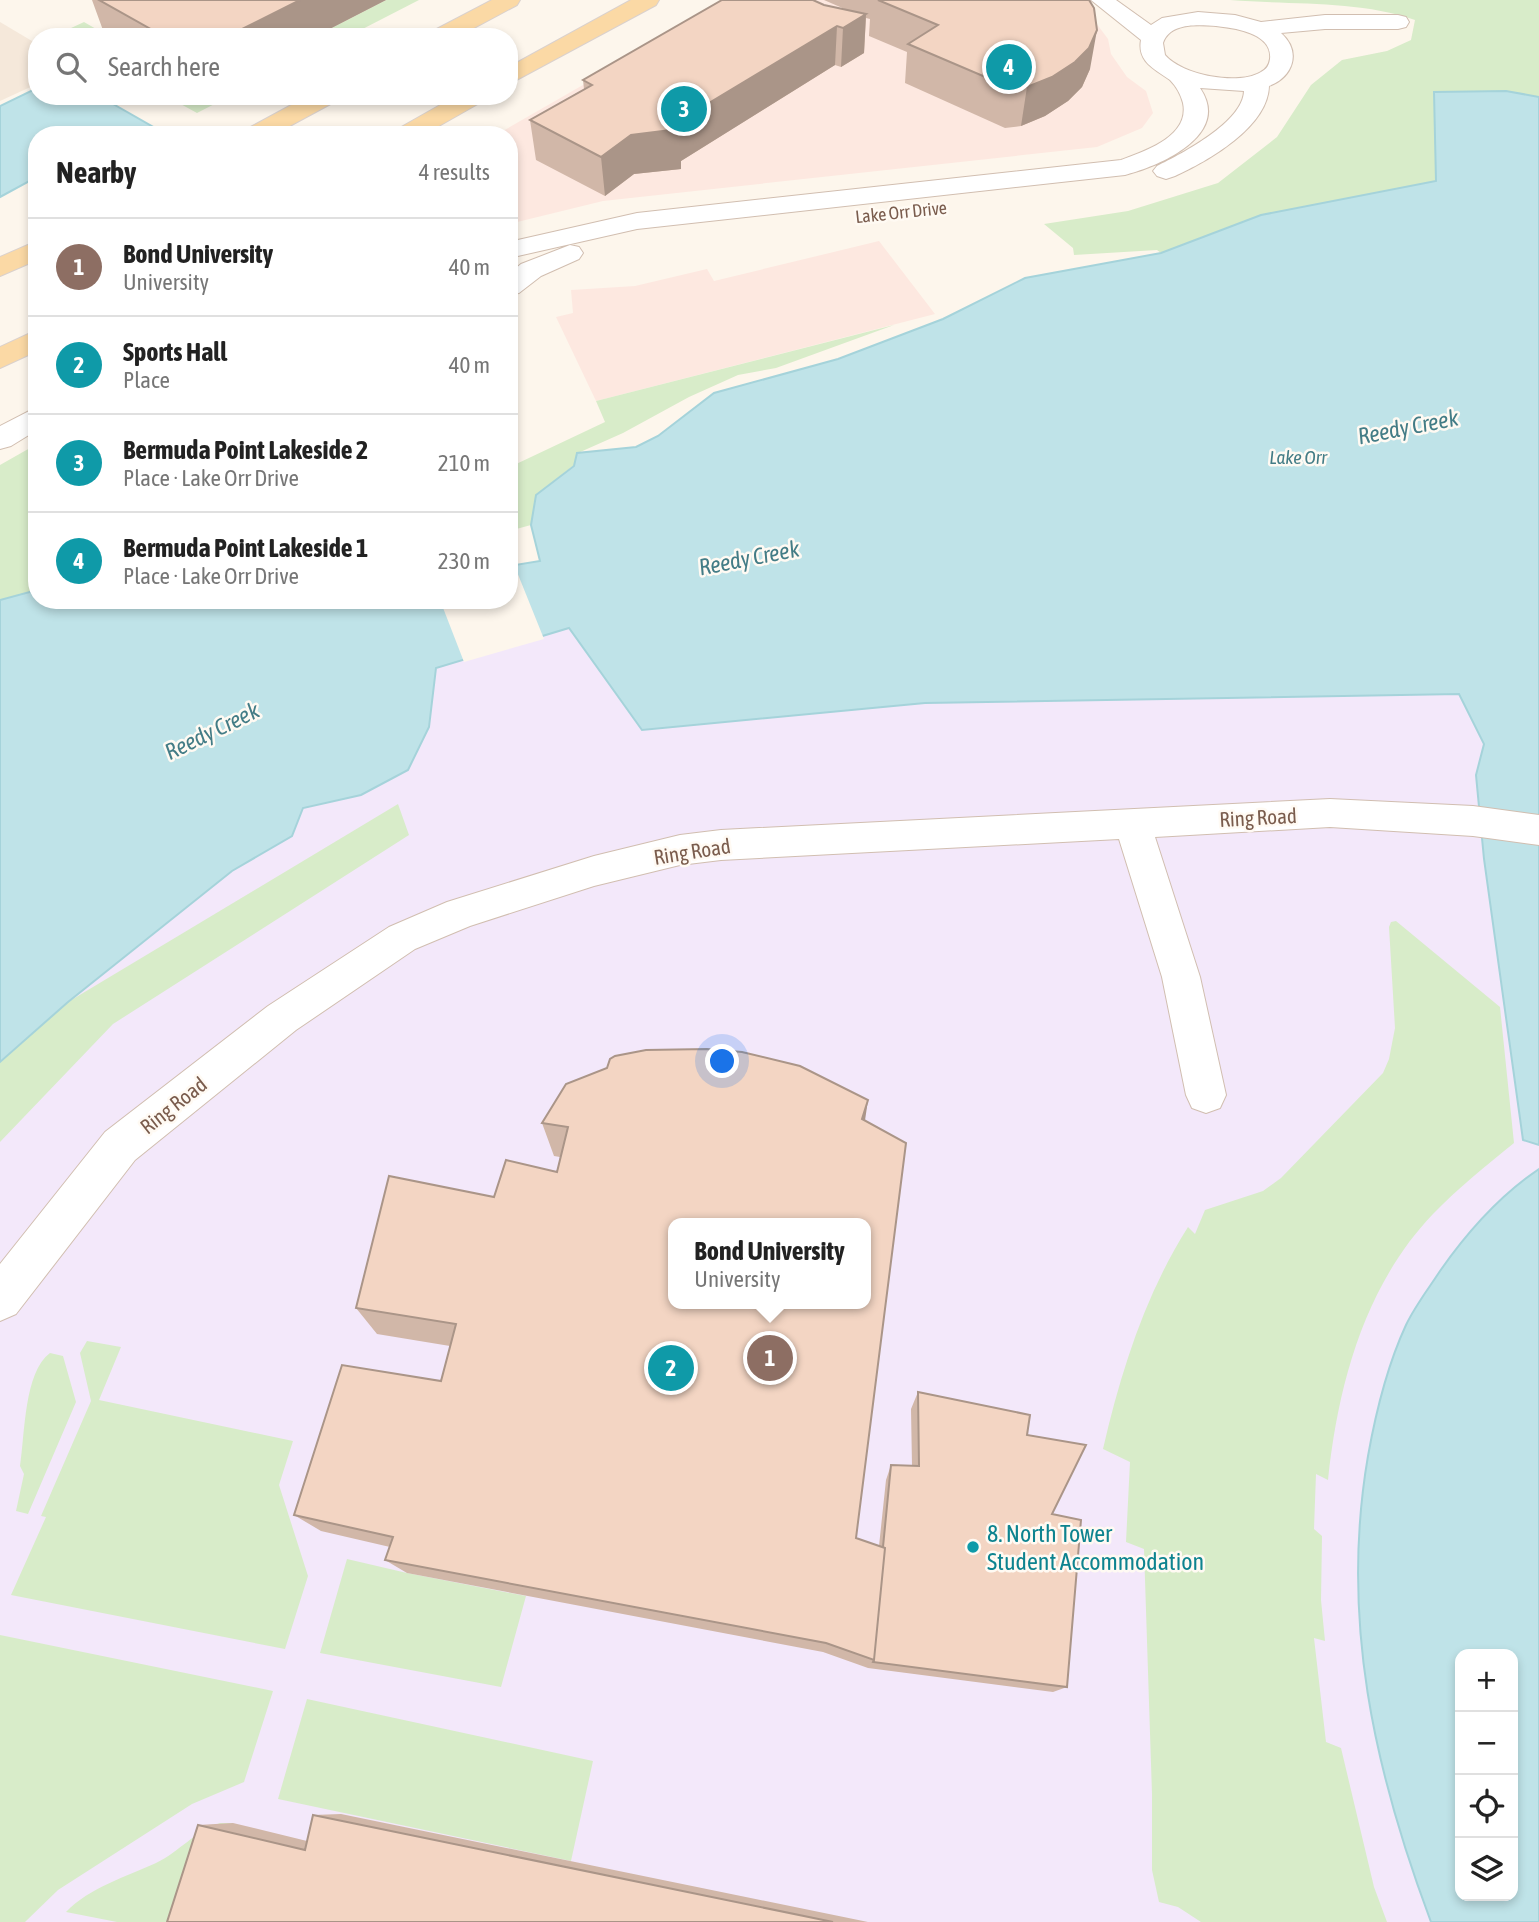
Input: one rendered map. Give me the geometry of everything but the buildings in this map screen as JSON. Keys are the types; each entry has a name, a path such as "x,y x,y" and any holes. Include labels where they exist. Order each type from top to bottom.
{"main road":[{"path":"456,28 509,0"},
{"path":"518,72 648,0"},
{"path":"271,126 310,105"},
{"path":"421,126 458,105"},
{"path":"0,268 28,254"},
{"path":"0,359 28,344"}],"street":[{"path":"1102,0 1152,37"},
{"path":"1163,2 1203,17 1241,22 1256,29 1279,46 1282,55 1280,66 1271,75 1257,82 1219,85 1181,77 1154,58 1150,47 1152,37 1159,29 1171,23 1203,17"},
{"path":"1256,29 1311,23 1398,22 1282,55"},
{"name":"Lake Orr Drive","path":"518,248 637,221 1125,167 1163,154 1186,135 1196,115 1196,105 1181,77"},
{"name":"Lake Orr Drive","path":"518,281 544,263 605,245 1090,192 1135,182 1185,162 1206,150 1256,98 1257,82"},
{"path":"0,439 28,422"},
{"name":"Ring Road","path":"0,1299 120,1146 282,1018 402,938 460,914 593,871 708,847 1331,813 1473,821 1539,830"},
{"path":"1132,823 1181,976 1206,1095"}],"shaded area":[{"path":"731,0 1059,0 1093,19 1108,39 1111,54 1127,77 1146,91 1153,113 1142,128 1097,147 603,201 518,222 518,126 512,126"},
{"path":"0,22 28,39 28,88 0,101"},
{"path":"879,241 935,314 596,401 556,317 573,313 571,290 635,286 707,269 714,281"},
{"path":"569,628 642,730 925,703 1459,694 1539,699 1539,1922 0,1922 0,1062 68,1002 232,871 292,836 303,808 361,795 429,727 435,668"}],"green space":[{"path":"386,0 419,0 365,28 332,28"},
{"path":"1230,0 1539,0 1539,97 1506,91 1436,181 1261,215 1161,253 1157,250 1074,255 1073,248 1044,224 1128,211 1218,183 1277,137 1311,85 1342,60 1387,51 1411,40 1415,20 1348,6"},
{"path":"84,22 94,28 71,28"},
{"path":"182,105 213,105 197,113"},
{"path":"894,325 776,368 738,375 578,453 574,465 536,495 531,525 518,529 518,463 605,422 596,401"},
{"path":"28,449 28,592 0,600 0,465"},
{"path":"398,804 409,835 113,1024 0,1142 0,1062 68,1002"},
{"path":"1396,921 1500,1007 1514,1143 1433,1214 1409,1242 1389,1272 1359,1338 1348,1372 1339,1408 1328,1480 1316,1474 1314,1529 1322,1536 1321,1600 1325,1641 1314,1638 1326,1742 1341,1748 1374,1887 1387,1922 1201,1922 1178,1907 1159,1902 1152,1870 1144,1549 1126,1542 1130,1462 1103,1449 1136,1334 1159,1279 1188,1227 1195,1234 1205,1210 1263,1191 1281,1178 1383,1073 1389,1059 1395,1028 1389,927 1391,922"},
{"path":"87,1341 121,1347 99,1400 293,1441 279,1485 308,1576 285,1649 11,1595 46,1517 41,1516 91,1401 80,1353"},
{"path":"50,1353 63,1356 76,1402 28,1514 16,1511 24,1474 20,1466 27,1405 35,1374"},
{"path":"347,1559 526,1596 501,1687 320,1653"},
{"path":"0,1635 273,1691 244,1782 192,1804 58,1890 25,1922 0,1922"},
{"path":"307,1699 593,1761 571,1861 278,1799"},
{"path":"220,1823 233,1823 203,1922 117,1922 66,1912 97,1889 156,1863 203,1831"}],"water":[{"name":"Lake Orr","path":"1506,91 1539,97 1539,1145 1523,1140 1484,859 1476,775 1484,744 1459,694 925,703 642,730 569,628 436,668 429,727 408,770 361,795 303,808 292,836 232,871 68,1002 0,1062 0,600 28,592 28,609 518,609 518,565 540,561 531,525 536,495 574,466 577,453 636,447 658,436 714,393 838,359 943,319 1025,278 1161,253 1261,215 1436,181 1434,92"},
{"path":"28,92 28,105 115,105 152,126 28,126 28,182 0,197 0,106"},
{"path":"1539,1169 1539,1922 1431,1922 1393,1808 1368,1693 1358,1576 1360,1516 1368,1456 1379,1406 1393,1356 1406,1325 1440,1271 1497,1203"}],"pier":[{"path":"518,574 544,639 464,662 443,609 518,609"}],"place":[{"name":"Bermuda Point Lakeside 1","path":"1009,67"},
{"name":"Bermuda Point Lakeside 2","path":"684,109"},
{"name":"Bond University","path":"770,1358"},
{"name":"Sports Hall","path":"671,1368"},
{"name":"8. North Tower Student Accommodation","path":"973,1547"}],"water label":[{"name":"Reedy Creek","path":"1408,427"},
{"name":"Reedy Creek","path":"749,558"},
{"name":"Reedy Creek","path":"212,731"}]}
